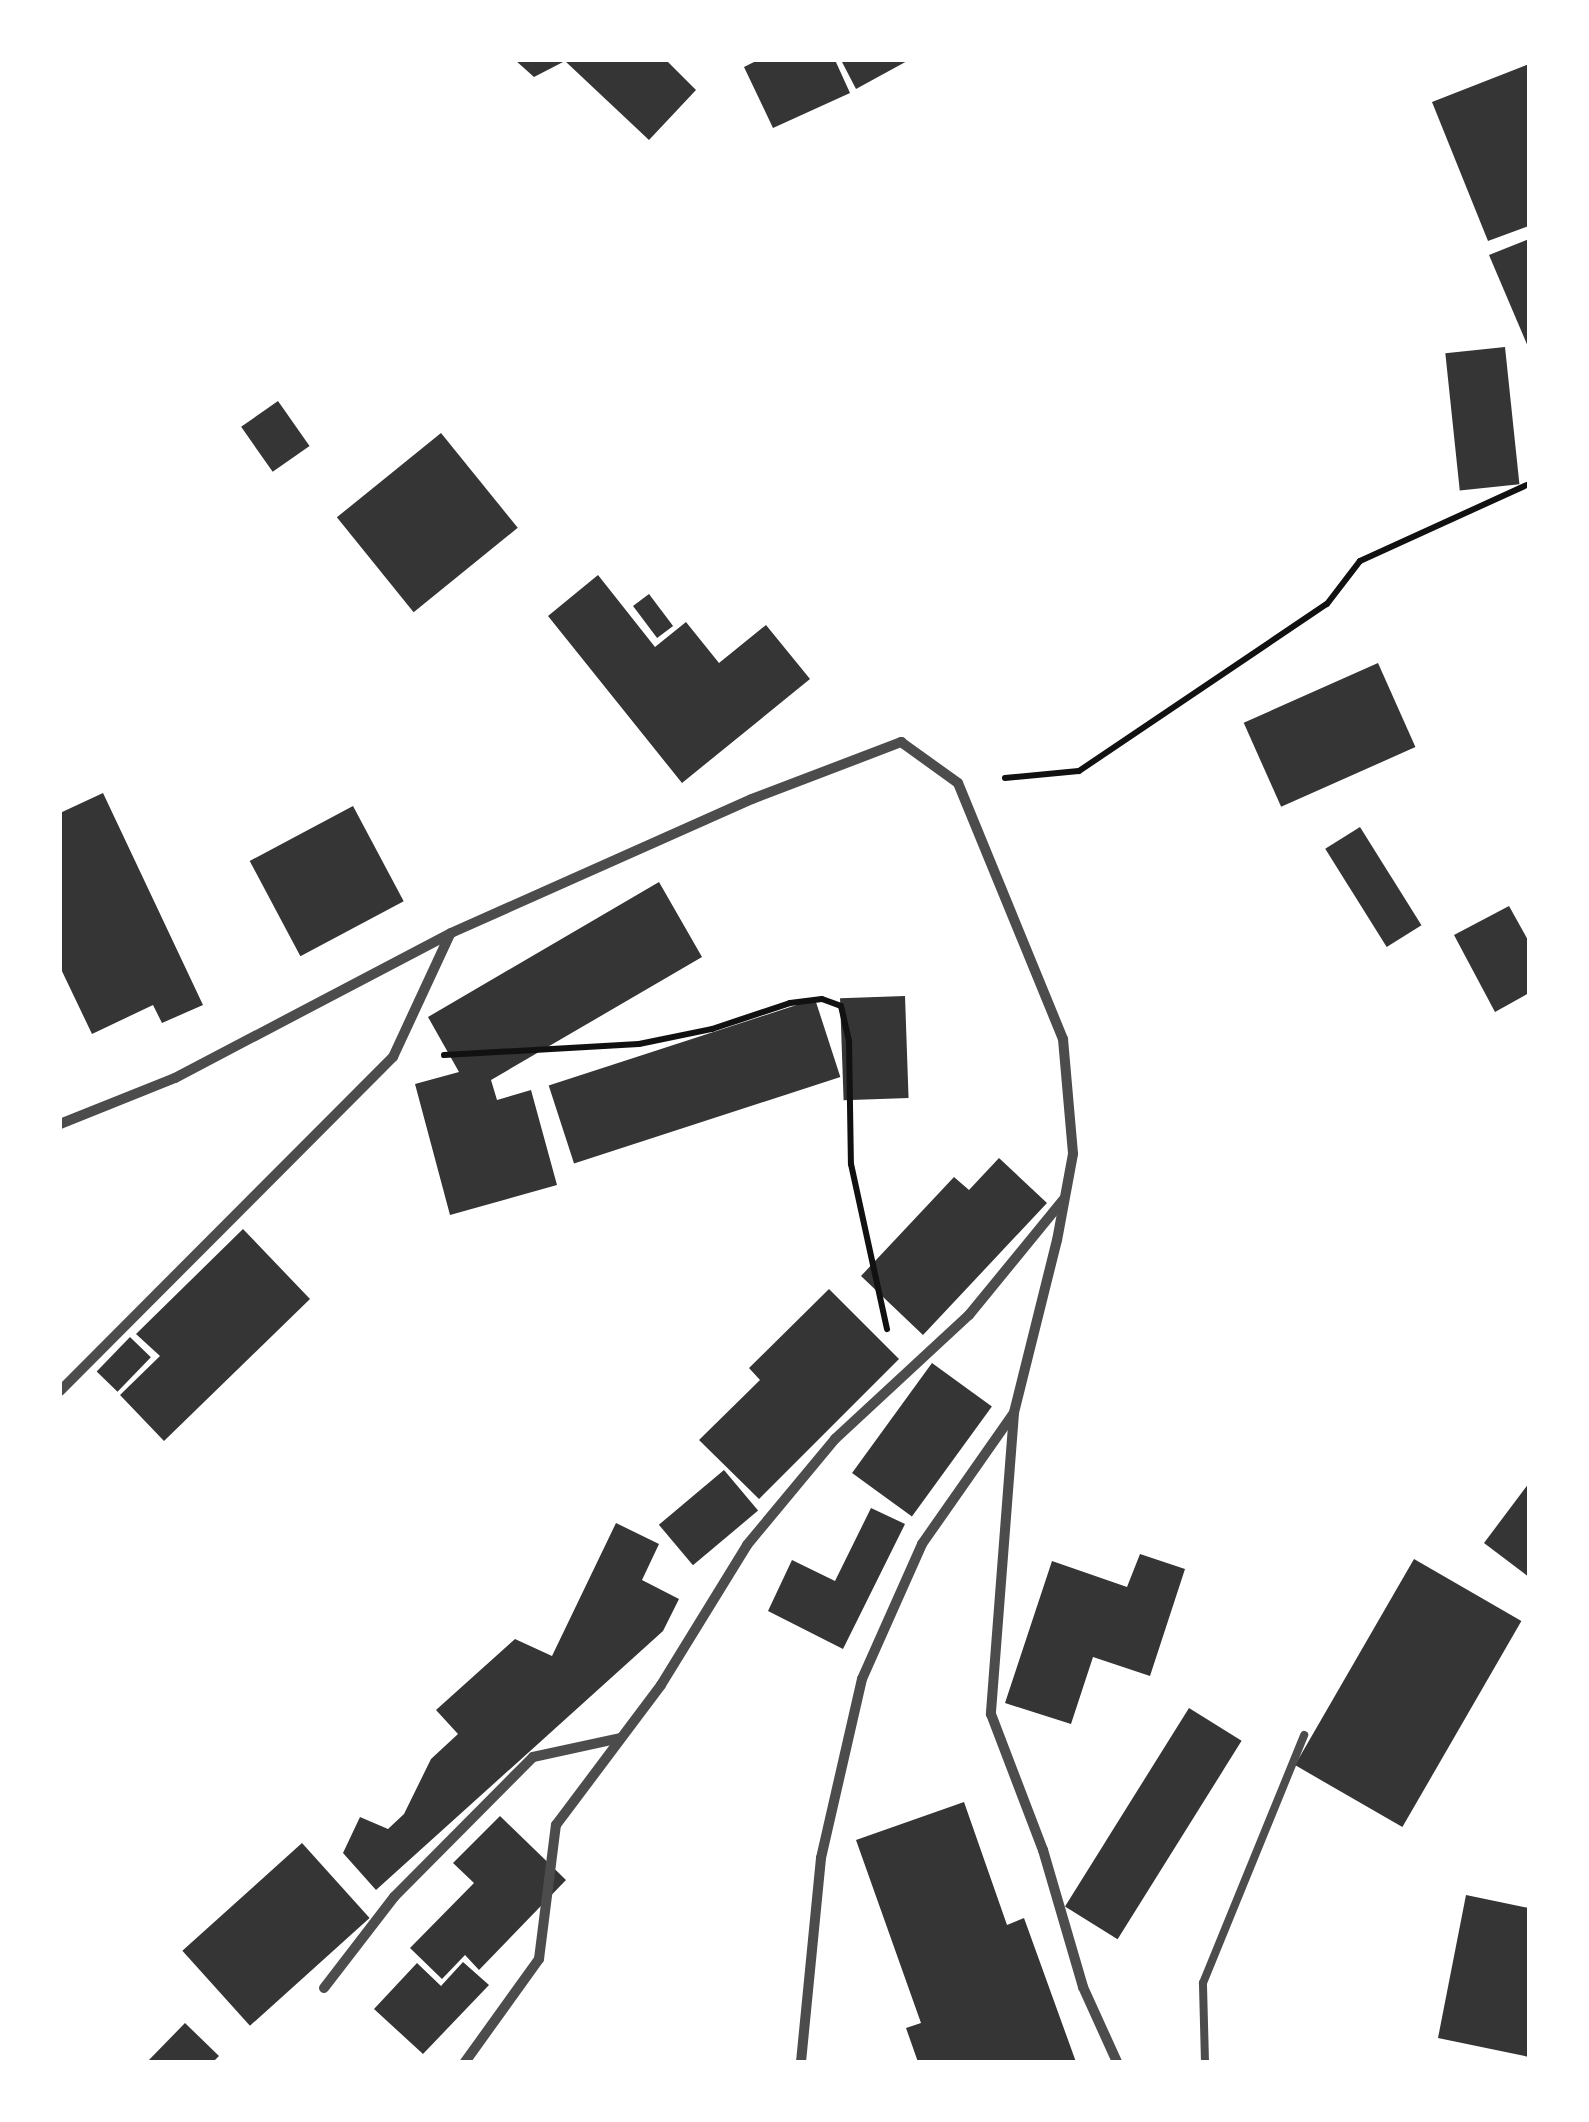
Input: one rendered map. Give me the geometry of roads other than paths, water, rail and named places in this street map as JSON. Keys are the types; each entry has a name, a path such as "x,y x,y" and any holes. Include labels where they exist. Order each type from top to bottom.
{"street":[{"path":"60,1124 175,1078 450,932 752,798 901,742 958,783 1063,1038 1072,1154 1014,1413 991,1714 1043,1850 1083,1987 1117,2062"},
{"path":"60,1390 392,1058 450,932"},
{"path":"465,2062 538,1959 556,1825 660,1685 747,1545 835,1439 969,1315 1064,1200"},
{"path":"801,2062 820,1858 862,1679 922,1544 1014,1413"},
{"path":"324,1988 394,1898 532,1757 621,1738"}],"lane":[{"path":"1205,2062 1203,1983 1304,1735"}]}
